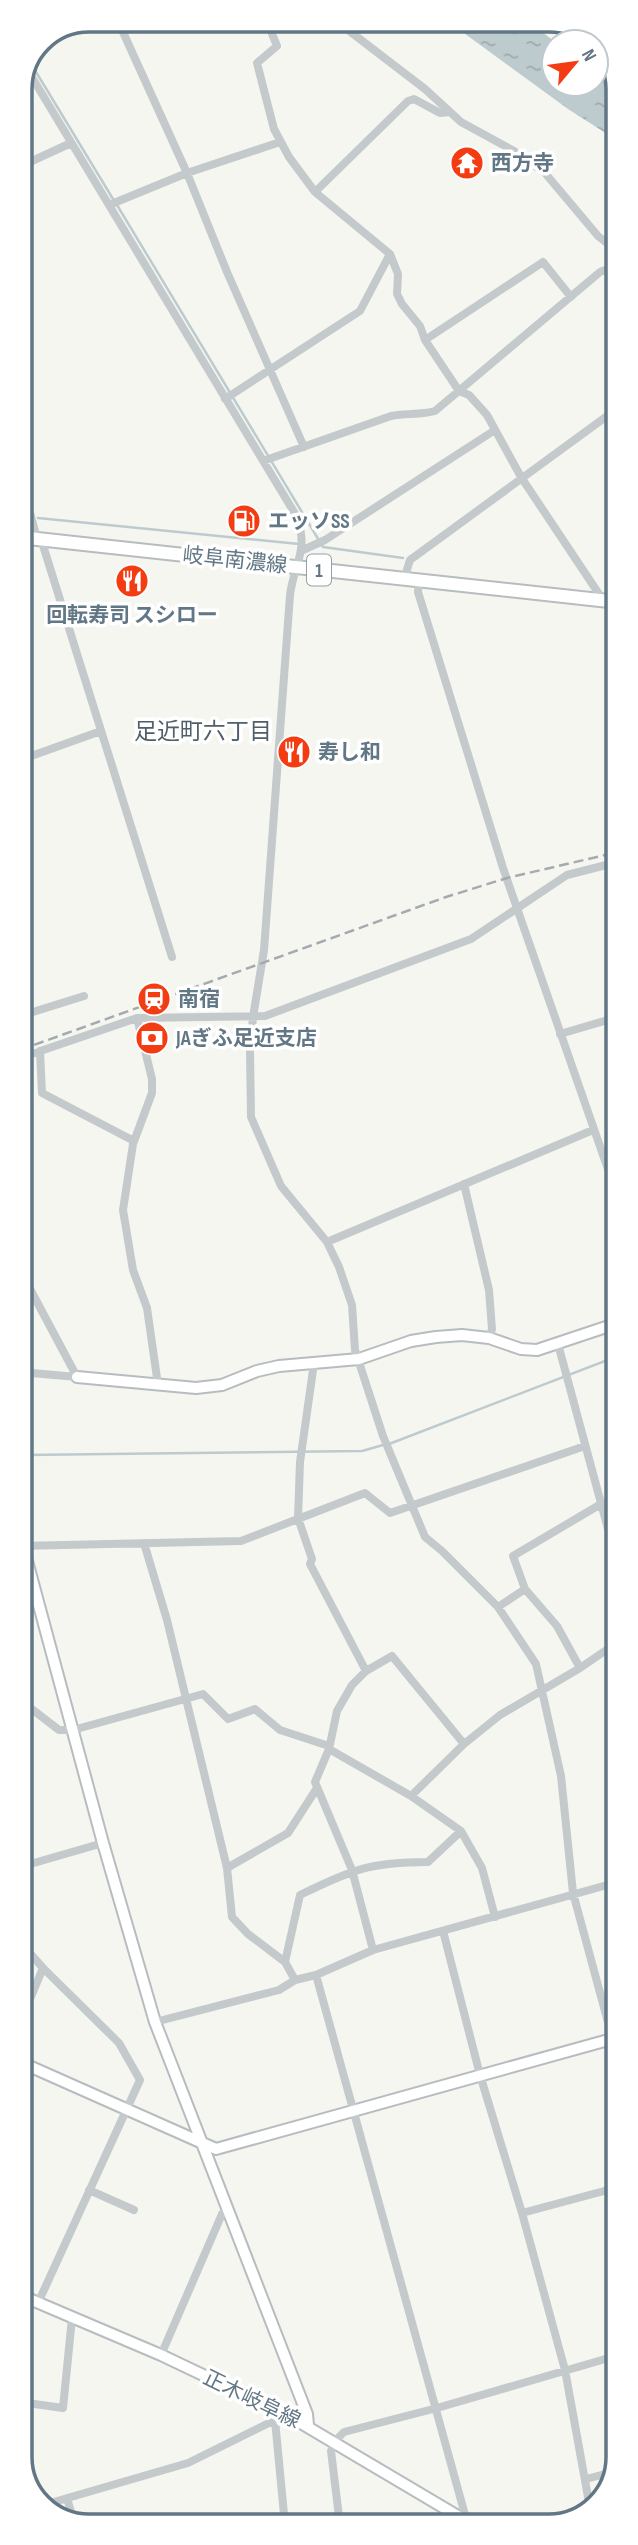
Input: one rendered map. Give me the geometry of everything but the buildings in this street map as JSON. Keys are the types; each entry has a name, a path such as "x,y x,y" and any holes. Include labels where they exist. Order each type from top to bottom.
{"main road":[{"name":"岐阜南濃線","path":"32,538 606,600"}],"street":[{"path":"123,32 187,173 304,447"},
{"path":"271,32 277,46 257,64 280,142 315,192 390,254 398,274 397,294 402,304 420,326 425,340 459,391 469,395 487,415 521,477 603,600"},
{"path":"351,32 477,132 514,151 545,173 606,242"},
{"path":"33,79 297,517 302,530 303,550 292,578 290,595 264,950 250,1051 251,1117 281,1186 327,1242 352,1305 355,1350 383,1436 425,1538 442,1551 498,1607 536,1664 561,1776 573,1893 606,2007"},
{"path":"315,192 408,102 414,99 440,113 450,112"},
{"path":"109,205 187,173 280,142"},
{"path":"32,161 71,143"},
{"path":"225,399 360,311 390,254"},
{"path":"425,340 543,262 571,297"},
{"path":"263,461 391,416 435,411 571,297 606,272"},
{"path":"404,579 410,560 606,417"},
{"path":"303,550 321,542 495,430"},
{"path":"32,519 172,957"},
{"path":"419,581 418,592 516,907 606,1165"},
{"path":"32,756 101,732"},
{"path":"32,1054 137,1018 265,1016 471,939 567,875 606,865"},
{"path":"32,1012 84,996"},
{"path":"137,1018 152,1079 152,1093 134,1141 123,1210 133,1270 147,1308 158,1385"},
{"path":"560,1034 606,1021"},
{"path":"40,1051 42,1093 134,1141"},
{"path":"327,1242 593,1129"},
{"path":"464,1184 489,1290 492,1329 489,1338"},
{"path":"32,1293 77,1377"},
{"path":"32,1373 196,1388 222,1385 268,1368 359,1359 411,1341 436,1337 462,1335 489,1338 537,1350 606,1327"},
{"path":"558,1344 606,1522"},
{"path":"314,1363 300,1462 298,1518 312,1559 310,1564 366,1671"},
{"path":"32,1546 241,1541 365,1493 390,1513 584,1446"},
{"path":"580,1668 557,1626 525,1589 513,1556 601,1504"},
{"path":"144,1543 186,1698 227,1868 232,1917 248,1934 285,1962 295,1980"},
{"path":"32,1582 155,2022 307,2414 308,2425"},
{"path":"498,1607 525,1589"},
{"path":"411,1796 464,1744 500,1715 606,1650"},
{"path":"373,1950 352,1870 315,1782 329,1748 337,1711 352,1685 366,1671 392,1656 464,1744"},
{"path":"32,1709 59,1730 73,1730 203,1694 228,1719 255,1709 280,1730 329,1748 411,1796 461,1831 482,1868 495,1917"},
{"path":"227,1868 288,1833 317,1788"},
{"path":"285,1962 300,1895 352,1870 395,1862 428,1862 461,1831"},
{"path":"32,1864 103,1843"},
{"path":"155,2022 279,1990 295,1980 316,1975 373,1950 606,1885"},
{"path":"443,1931 480,2075 522,2213 565,2370 589,2497"},
{"path":"32,1956 119,2043 140,2080 38,2303"},
{"path":"32,1994 43,1968"},
{"path":"316,1975 466,2514"},
{"path":"32,2067 127,2107 216,2149 606,2040"},
{"path":"89,2190 134,2210"},
{"path":"522,2213 606,2190"},
{"path":"161,2355 222,2214 227,2211"},
{"name":"正木岐阜線","path":"32,2300 161,2355 278,2416 308,2425 454,2514"},
{"path":"32,2404 63,2408 72,2318"},
{"path":"339,2514 331,2451 335,2441 344,2432 606,2359"},
{"path":"54,2502 188,2463 278,2416 284,2513"},
{"path":"586,2479 603,2475"},
{"path":"67,2498 71,2511"}],"water":[{"path":"462,32 540,32 540,89"},
{"path":"553,98 606,98 606,133 568,109"}],"waterway":[{"path":"35,70 113,199"},
{"path":"117,205 323,547"},
{"path":"38,518 299,544"},
{"path":"323,547 403,558"},
{"path":"389,1444 606,1361"},
{"path":"32,1455 362,1451 383,1445"}],"railway":[{"path":"32,1046 446,897 507,878 606,855"}],"place":[{"name":"西方寺","path":"467,163"},
{"name":"エッソSS","path":"244,521"},
{"name":"回転寿司 スシロー","path":"132,581"},
{"name":"寿し和","path":"294,752"},
{"name":"南宿","path":"154,999"},
{"name":"JAぎふ足近支店","path":"152,1038"}],"district":[{"name":"足近町六丁目","path":"203,731"}]}
